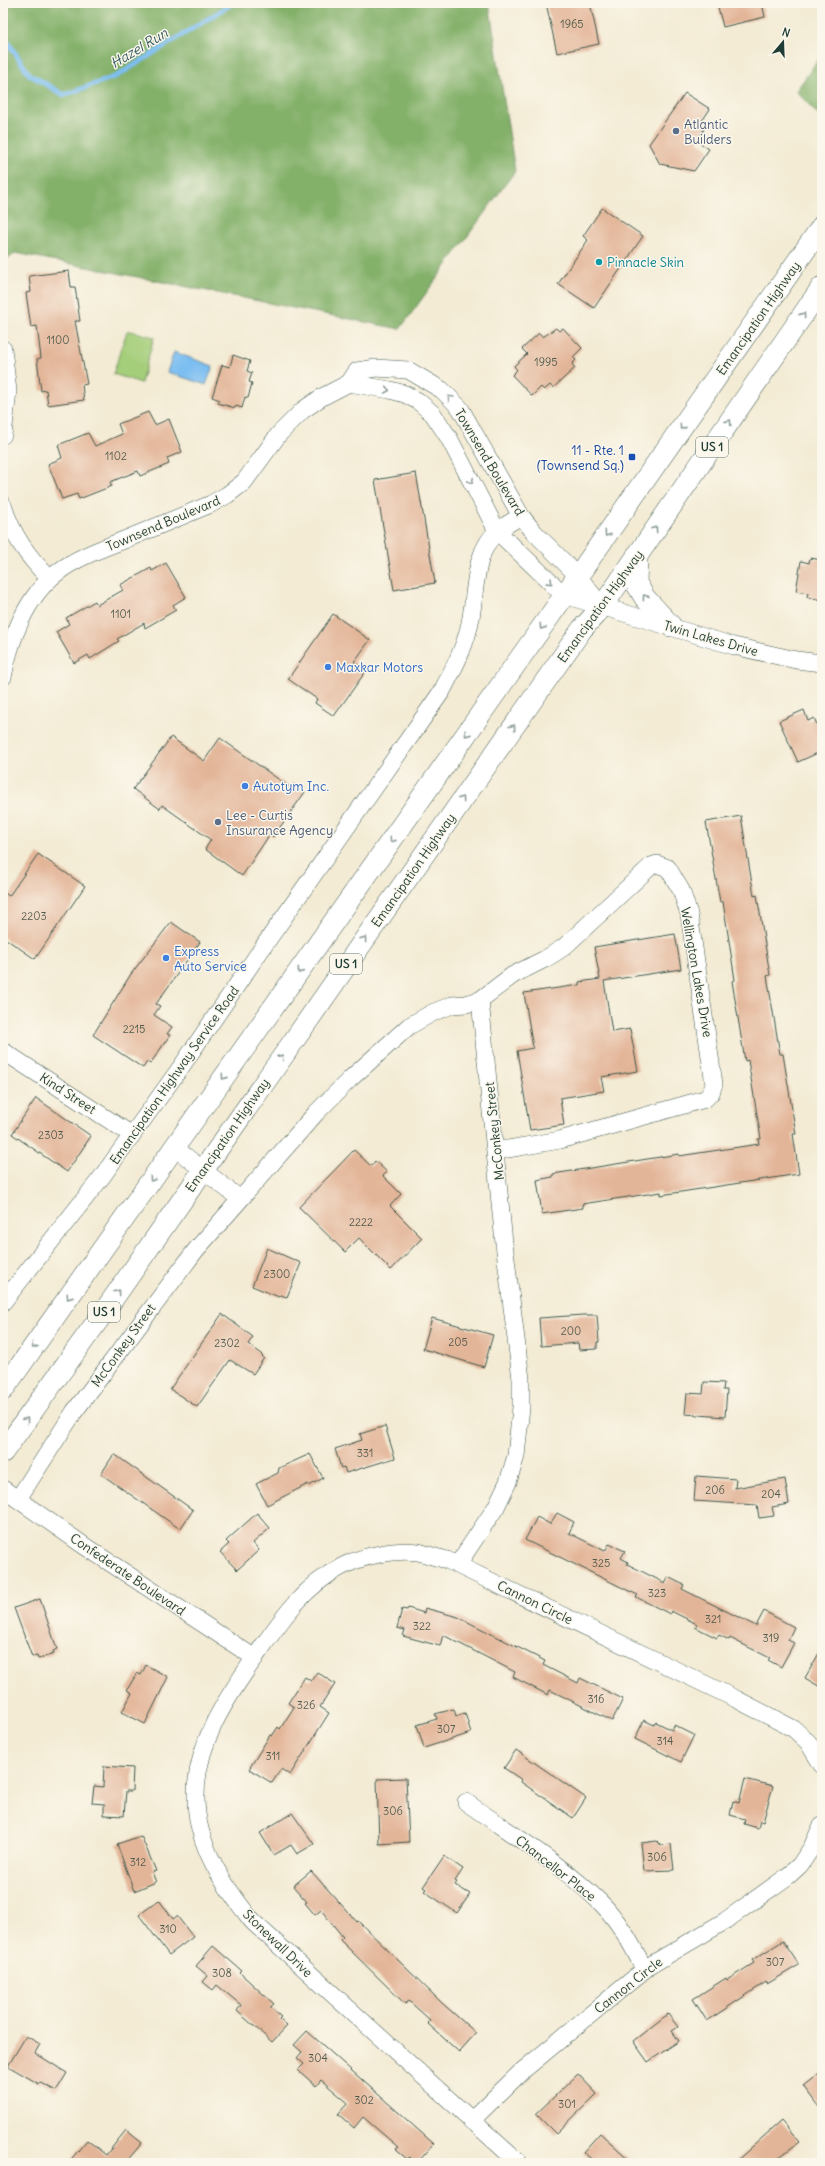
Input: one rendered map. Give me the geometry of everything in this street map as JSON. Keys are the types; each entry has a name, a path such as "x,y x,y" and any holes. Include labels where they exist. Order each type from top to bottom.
{"main road":[{"name":"Emancipation Highway","path":"3,1390 578,576 822,226"},
{"name":"Emancipation Highway","path":"3,1452 101,1316 582,629 602,607 822,287"},
{"path":"637,555 636,583 645,598 671,626"}],"street":[{"path":"3,349 8,391 3,435"},
{"name":"Townsend Boulevard","path":"3,678 8,651 17,627 30,604 50,579 58,572 82,557 211,504 227,495 250,475 279,434 303,410 322,397 349,383 357,371 383,368 408,370 442,390 460,408 521,516 578,576"},
{"name":"Townsend Boulevard","path":"349,383 405,394 418,401 434,414 449,438 497,531 564,595"},
{"path":"3,506 19,542 33,562 50,579"},
{"name":"Emancipation Highway Service Road","path":"3,1302 101,1178 132,1135 442,691 459,658 468,629 474,588 481,560 487,545 497,531 521,516"},
{"path":"578,576 602,607"},
{"name":"Twin Lakes Drive","path":"564,595 734,646 796,660 822,663"},
{"name":"Wellington Lakes Drive","path":"480,1000 513,975 547,958 564,947 651,866 657,864 668,868 681,890 689,914 714,1077 714,1084 711,1093 705,1098 560,1140 496,1151"},
{"name":"McConkey Street","path":"18,1499 74,1412 194,1251 316,1113 350,1079 409,1026 432,1013 452,1005 466,1004 480,1000 504,1243 521,1379 519,1434 516,1456 508,1482 496,1507 458,1564"},
{"name":"Kind Street","path":"3,1050 132,1135"},
{"path":"175,1148 240,1199"},
{"name":"Confederate Boulevard","path":"3,1489 86,1547 255,1658"},
{"name":"Cannon Circle","path":"255,1658 288,1610 307,1591 342,1566 366,1558 391,1553 417,1552 458,1564 736,1699 794,1729 808,1742 822,1765"},
{"name":"Stonewall Drive","path":"255,1658 218,1713 206,1740 199,1769 196,1796 197,1818 202,1835 217,1871 234,1898 253,1922 518,2163"},
{"name":"Chancellor Place","path":"466,1802 564,1871 602,1904 623,1931 644,1969"},
{"name":"Cannon Circle","path":"471,2121 521,2072 644,1969 725,1921 788,1876 800,1864 812,1847 822,1825"}],"green space":[{"path":"3,3 489,3 515,171 400,329 16,253 3,262"},
{"path":"822,54 822,119 796,91"},
{"path":"127,331 154,337 141,383 113,374"}],"water":[{"path":"174,352 213,366 206,385 167,372"}],"building":[{"path":"546,3 590,3 599,44 557,53"},
{"path":"717,3 762,3 765,17 723,27"},
{"name":"Atlantic Builders","path":"685,93 710,109 702,121 707,124 697,141 709,149 694,171 660,164 649,144"},
{"name":"Pinnacle Skin","path":"602,208 643,236 594,308 558,284 588,240 583,236"},
{"path":"69,271 71,287 75,287 80,321 75,321 87,384 82,385 84,400 48,405 46,390 41,391 37,359 41,358 37,326 31,327 26,293 31,292 29,276"},
{"path":"556,328 559,331 563,328 582,348 573,357 576,360 572,364 575,368 553,388 550,385 544,390 541,387 532,396 512,375 517,370 514,366 527,354 522,349 539,333 543,337"},
{"path":"233,355 250,361 247,371 252,373 249,382 252,383 248,398 245,397 242,408 236,406 235,408 218,403 220,400 212,397 222,365 230,367"},
{"path":"148,412 155,425 169,419 182,452 167,458 169,464 140,476 138,471 110,482 112,486 79,499 77,494 62,499 48,464 62,458 58,445 88,433 95,446 122,434 118,424"},
{"path":"416,473 435,583 394,590 375,480"},
{"path":"810,558 822,560 822,600 807,597 808,593 796,591 801,561 809,563"},
{"path":"166,563 186,597 173,605 176,610 145,628 144,623 117,639 119,641 90,659 88,655 74,663 56,632 69,624 66,618 95,601 97,605 123,590 120,585 151,568 152,571"},
{"name":"Maxkar Motors","path":"333,614 370,640 354,662 366,671 334,716 315,703 317,699 288,679"},
{"path":"804,710 808,721 814,718 822,735 822,737 817,739 822,751 798,762 779,721"},
{"path":"171,737 204,761 220,738 291,788 293,784 305,792 273,837 270,834 242,876 205,849 211,840 162,805 160,809 133,789"},
{"path":"741,816 754,896 757,895 770,975 767,976 780,1054 783,1054 796,1134 793,1134 799,1174 661,1195 661,1192 582,1204 583,1208 542,1214 537,1180 553,1177 553,1174 679,1154 679,1156 759,1144 758,1139 761,1139 748,1060 745,1061 732,981 735,980 723,902 720,902 706,822"},
{"path":"38,854 85,886 35,959 3,937 3,892 9,896"},
{"path":"171,922 200,942 156,1004 160,1006 154,1015 172,1027 167,1034 170,1035 150,1064 147,1062 143,1068 93,1035 131,974"},
{"path":"675,934 681,969 604,981 612,1032 630,1029 638,1071 601,1077 604,1091 560,1098 564,1125 530,1130 517,1051 533,1048 524,993 579,985 579,982 600,979 594,947"},
{"path":"36,1098 91,1136 67,1172 12,1134"},
{"path":"354,1150 371,1166 375,1161 387,1172 383,1176 401,1194 390,1206 422,1238 391,1270 359,1238 345,1252 299,1207"},
{"path":"267,1248 301,1263 287,1297 280,1295 279,1297 252,1286"},
{"path":"222,1314 253,1337 248,1344 262,1354 261,1355 264,1358 253,1374 230,1360 197,1407 170,1389"},
{"path":"597,1315 599,1342 597,1342 597,1349 579,1350 578,1343 541,1346 539,1318"},
{"path":"432,1318 493,1335 484,1367 423,1349"},
{"path":"704,1382 724,1383 723,1390 727,1390 725,1417 685,1414 687,1393 703,1394"},
{"path":"385,1426 395,1458 346,1473 344,1467 341,1468 335,1449 362,1440 360,1434"},
{"path":"114,1454 193,1510 180,1529 101,1474"},
{"path":"310,1454 323,1478 267,1505 256,1484 278,1473 279,1468"},
{"path":"696,1476 736,1479 735,1488 785,1479 789,1504 772,1507 774,1516 759,1518 757,1505 694,1501"},
{"path":"257,1513 270,1528 253,1543 259,1550 237,1570 220,1552 229,1544 226,1541"},
{"path":"557,1513 574,1522 569,1533 605,1551 609,1544 625,1551 621,1558 628,1562 627,1564 665,1583 668,1577 684,1585 682,1589 756,1626 764,1611 794,1627 788,1640 794,1643 781,1667 768,1660 770,1658 730,1638 729,1640 719,1635 717,1638 695,1627 697,1624 671,1611 670,1614 636,1597 638,1595 525,1540 537,1517 550,1524"},
{"path":"40,1599 57,1649 53,1651 54,1654 38,1659 37,1656 32,1657 14,1608"},
{"path":"408,1608 424,1613 425,1608 458,1617 545,1661 543,1665 578,1683 580,1678 623,1699 612,1721 550,1690 548,1695 513,1677 515,1672 443,1635 440,1646 403,1636 405,1630 397,1628 402,1609 407,1610"},
{"path":"822,1648 822,1688 805,1678"},
{"path":"146,1665 168,1677 145,1724 122,1712 132,1693 127,1690 137,1673 141,1675"},
{"path":"317,1672 335,1684 320,1707 329,1713 290,1775 281,1769 272,1783 249,1769 270,1735 272,1736 278,1727 280,1729 294,1707 288,1703 305,1677 311,1681"},
{"path":"454,1709 456,1716 465,1713 471,1733 424,1748 417,1725 437,1719 435,1714"},
{"path":"644,1720 654,1725 656,1722 672,1730 674,1725 694,1735 681,1762 635,1739"},
{"path":"516,1750 586,1798 573,1818 521,1782 522,1780 504,1768"},
{"path":"104,1766 133,1768 132,1791 126,1791 124,1816 104,1815 104,1804 92,1803 94,1786 103,1787"},
{"path":"406,1778 409,1842 379,1844 377,1779"},
{"path":"745,1779 773,1786 763,1822 760,1821 758,1828 744,1824 745,1819 730,1815 733,1801 739,1803"},
{"path":"292,1813 314,1844 297,1854 291,1845 274,1855 260,1833"},
{"path":"141,1836 156,1871 152,1872 156,1882 134,1891 117,1844"},
{"path":"657,1841 661,1845 671,1844 674,1870 644,1871 641,1843"},
{"path":"444,1856 463,1869 455,1881 457,1882 455,1885 470,1894 457,1913 424,1891 426,1889 423,1887"},
{"path":"311,1871 357,1922 358,1921 443,2004 476,2033 459,2052 427,2023 430,2020 409,2001 405,2004 340,1940 343,1937 321,1910 315,1915 305,1903 307,1902 293,1886"},
{"path":"159,1900 173,1919 177,1916 193,1937 169,1955 139,1915"},
{"path":"783,1941 799,1965 767,1984 766,1982 707,2021 693,1999 726,1978 727,1980 754,1963 752,1960"},
{"path":"213,1946 242,1971 240,1973 274,2004 270,2007 281,2017 279,2019 287,2026 272,2042 237,2011 241,2005 217,1985 213,1990 203,1982 208,1976 196,1966"},
{"path":"668,2014 678,2027 672,2031 679,2041 648,2062 633,2041"},
{"path":"307,2031 434,2144 417,2163 410,2157 407,2159 395,2149 398,2147 363,2117 354,2128 338,2114 348,2103 321,2080 316,2086 298,2070 304,2064 297,2058 302,2052 294,2045"},
{"path":"26,2036 40,2044 35,2053 67,2073 56,2091 40,2082 39,2084 8,2066"},
{"path":"822,2071 822,2111 803,2086"},
{"path":"578,2074 597,2094 556,2134 536,2114"},
{"path":"781,2121 799,2142 772,2163 734,2163"},
{"path":"126,2130 142,2143 125,2163 68,2163 87,2140 106,2155"},
{"path":"600,2133 633,2163 596,2163 583,2152"}],"waterway":[{"name":"Hazel Run","path":"3,35 29,74 64,95 117,76 233,3"}],"place":[{"name":"Atlantic Builders","path":"676,131"},
{"name":"Pinnacle Skin","path":"599,262"},
{"name":"11 - Rte. 1 (Townsend Sq.)","path":"632,457"},
{"name":"Maxkar Motors","path":"328,667"},
{"name":"Autotym Inc.","path":"245,786"},
{"name":"Lee - Curtis Insurance Agency","path":"218,822"},
{"name":"Express Auto Service","path":"166,958"}]}
